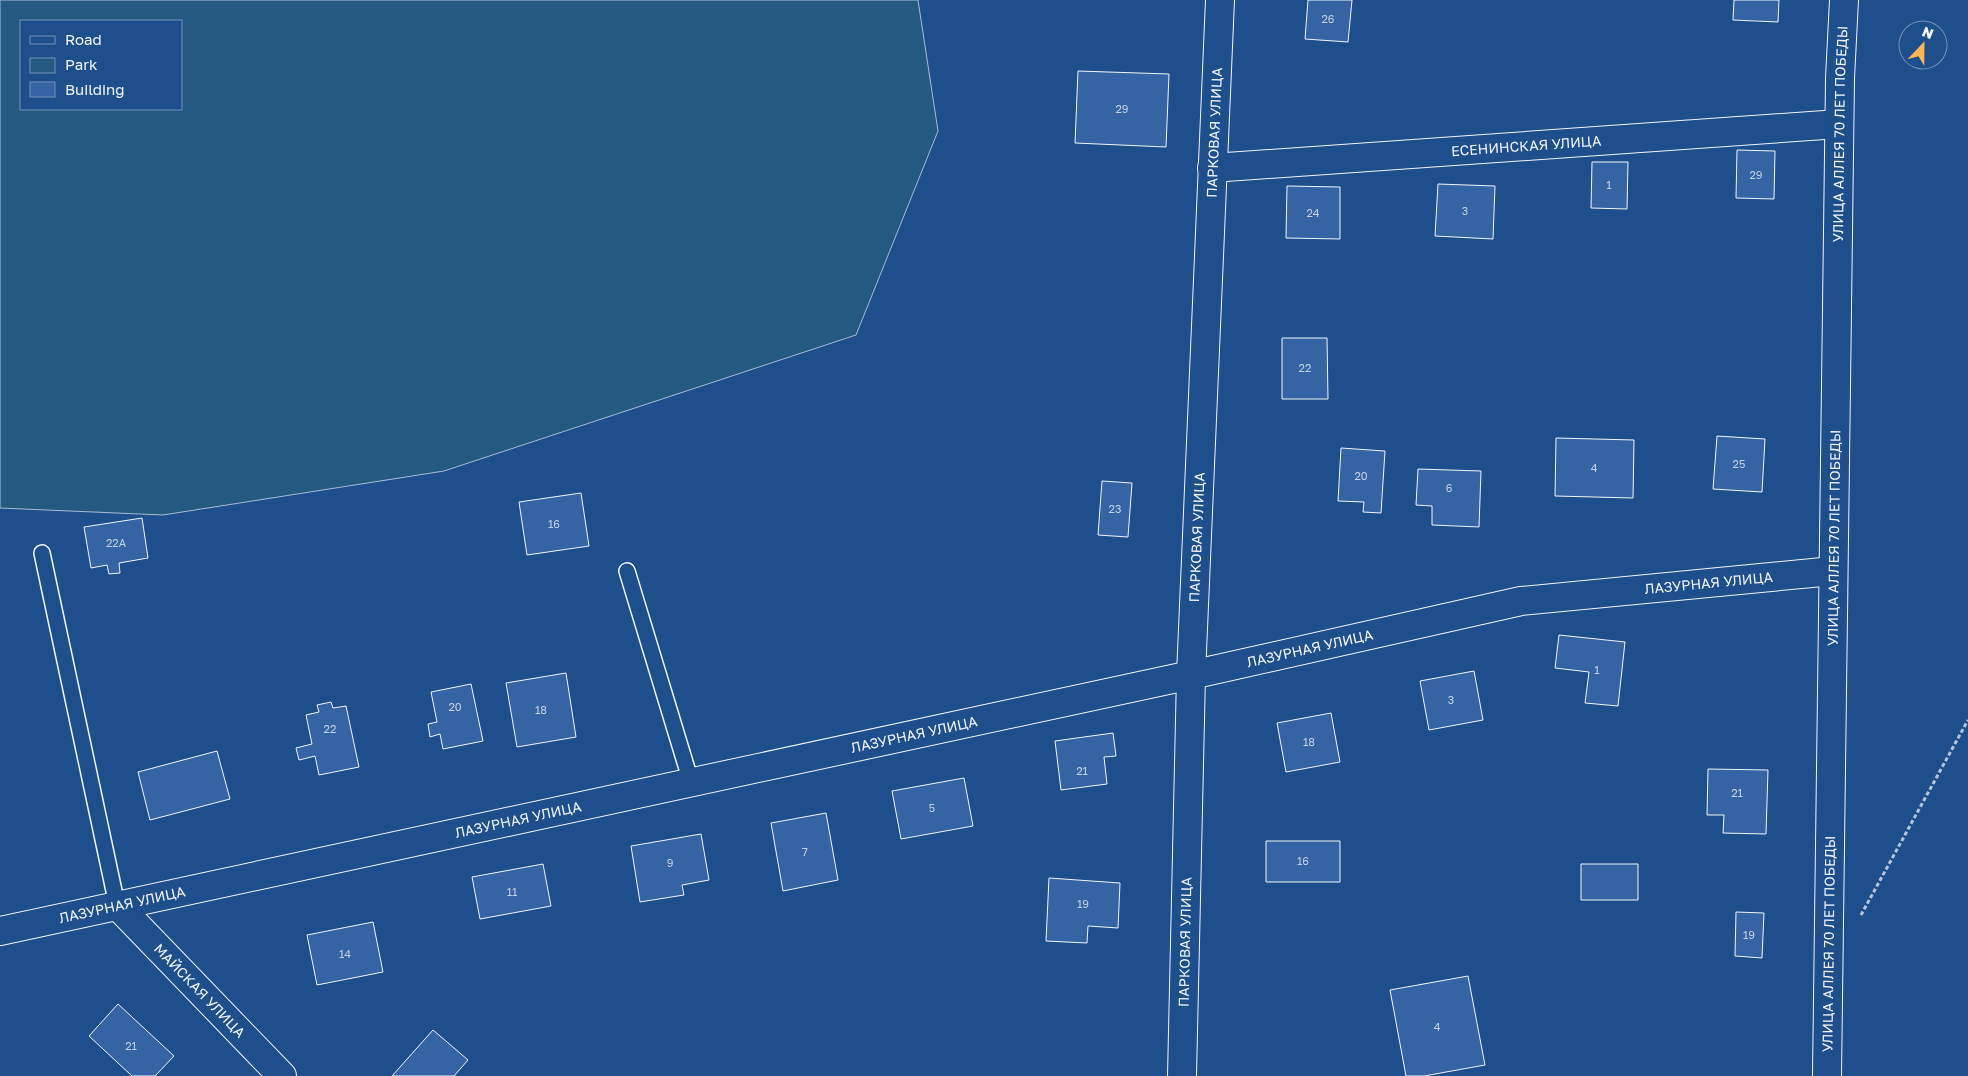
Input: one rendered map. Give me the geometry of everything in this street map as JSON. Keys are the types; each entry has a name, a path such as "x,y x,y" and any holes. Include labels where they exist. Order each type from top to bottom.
{"street":[{"name":"ПАРКОВАЯ УЛИЦА","path":"1182,1076 1191,675 1220,0"},
{"name":"УЛИЦА АЛЛЕЯ 70 ЛЕТ ПОБЕДЫ","path":"1827,1076 1839,124 1844,0"},
{"name":"ЕСЕНИНСКАЯ УЛИЦА","path":"1212,168 1839,124"},
{"name":"ЛАЗУРНАЯ УЛИЦА","path":"0,931 1191,675 1521,601 1833,572"},
{"name":"МАЙСКАЯ УЛИЦА","path":"117,905 282,1076"}],"lane":[{"path":"42,553 117,905"},
{"path":"627,572 691,782"}],"path":[{"path":"1860,916 1968,720"}],"green space":[{"path":"0,0 918,0 938,131 856,335 444,471 163,515 0,508"}],"building":[{"path":"1308,0 1352,0 1348,42 1305,39"},
{"path":"1734,0 1779,0 1778,22 1733,20"},
{"path":"1078,71 1169,74 1166,147 1075,143"},
{"path":"1737,150 1775,151 1774,199 1736,198"},
{"path":"1592,162 1628,162 1627,209 1591,208"},
{"path":"1438,184 1495,186 1493,239 1435,236"},
{"path":"1287,186 1340,187 1340,239 1286,238"},
{"path":"1282,338 1327,338 1328,399 1282,399"},
{"path":"1717,436 1765,439 1762,492 1713,489"},
{"path":"1556,438 1634,440 1633,498 1555,496"},
{"path":"1341,448 1385,451 1381,513 1363,512 1364,502 1338,501"},
{"path":"1418,469 1481,471 1479,527 1432,525 1432,506 1416,505"},
{"path":"1102,481 1132,483 1128,537 1098,535"},
{"path":"581,493 589,546 527,555 519,502"},
{"path":"142,518 148,558 119,563 120,573 109,574 107,565 91,568 84,527"},
{"path":"1559,635 1625,642 1618,706 1585,703 1589,672 1555,668"},
{"path":"1474,671 1483,720 1429,730 1420,681"},
{"path":"566,673 576,737 517,747 506,683"},
{"path":"471,684 483,741 443,749 440,734 430,737 428,724 437,722 431,692"},
{"path":"331,702 333,708 346,706 359,767 319,775 315,756 299,760 296,748 312,744 306,715 319,712 317,705"},
{"path":"1331,713 1340,762 1286,772 1277,723"},
{"path":"1113,733 1116,756 1104,757 1107,784 1061,790 1055,741"},
{"path":"217,751 230,799 150,820 138,772"},
{"path":"1708,769 1768,770 1766,834 1723,833 1724,815 1707,815"},
{"path":"964,778 973,826 901,839 892,791"},
{"path":"826,813 838,880 783,891 771,823"},
{"path":"701,834 709,880 682,885 684,895 640,902 631,846"},
{"path":"1266,841 1340,841 1340,882 1266,882"},
{"path":"543,864 551,906 480,919 472,877"},
{"path":"1581,864 1638,864 1638,900 1581,900"},
{"path":"1049,878 1120,883 1118,928 1088,926 1087,943 1046,941"},
{"path":"1736,912 1764,913 1762,958 1735,956"},
{"path":"373,922 383,972 317,985 307,935"},
{"path":"1468,976 1485,1065 1424,1076 1406,1076 1390,990"},
{"path":"118,1004 174,1056 155,1076 132,1076 89,1036"},
{"path":"433,1030 468,1060 454,1076 392,1076"}]}
